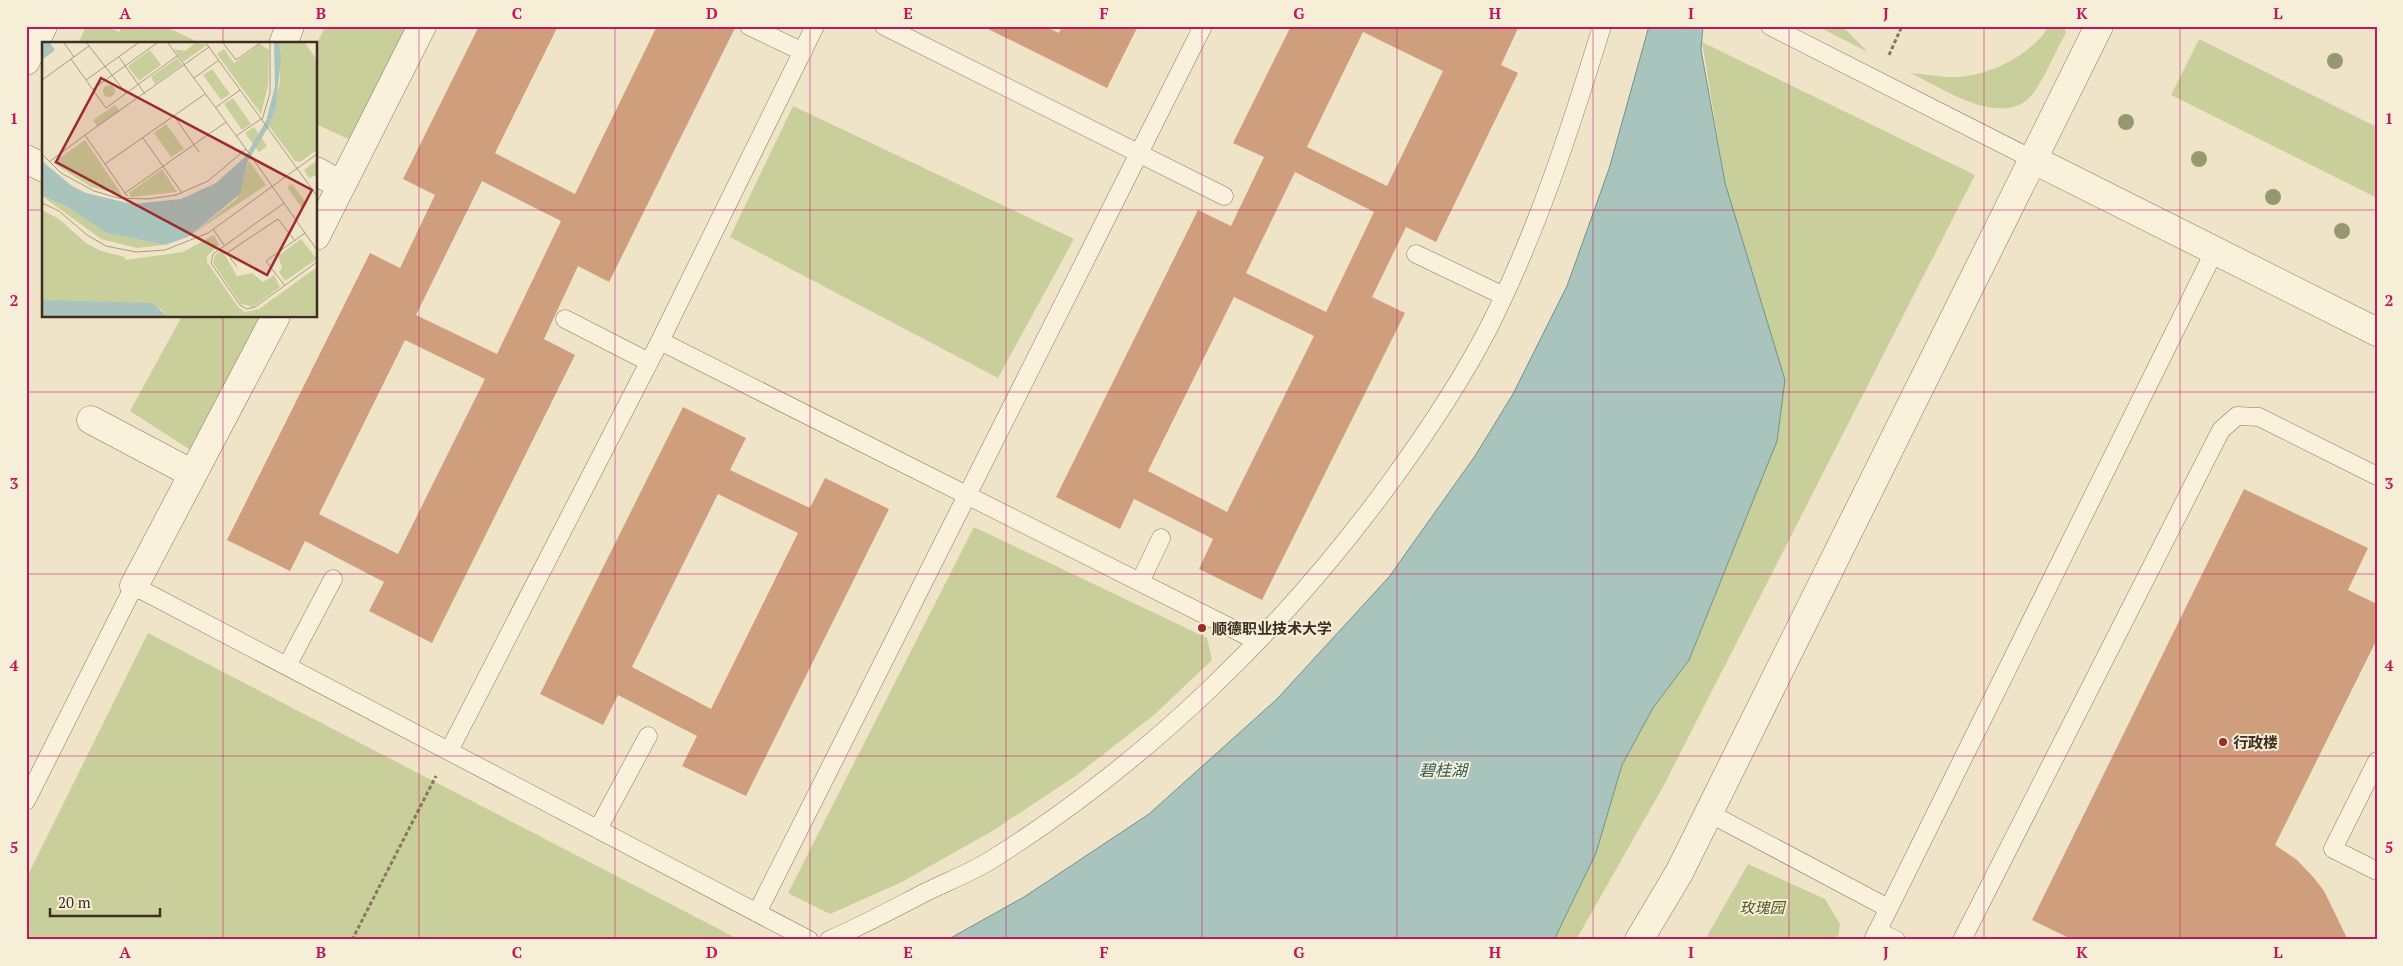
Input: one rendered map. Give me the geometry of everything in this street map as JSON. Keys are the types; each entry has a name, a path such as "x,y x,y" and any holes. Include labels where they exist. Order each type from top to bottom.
{"street":[{"path":"26,61 43,26"},
{"path":"284,42 290,26"},
{"path":"318,232 422,26"},
{"path":"1639,940 1679,872 1709,813 2099,26"},
{"path":"26,159 42,167"},
{"path":"2034,160 2377,332"},
{"path":"318,172 342,185"},
{"path":"134,586 275,318"},
{"path":"91,420 193,474"}],"lane":[{"path":"749,26 803,52"},
{"path":"449,751 660,341 815,26"},
{"path":"884,26 1224,196"},
{"path":"757,913 1203,26"},
{"path":"829,940 990,861 1111,777 1213,686 1296,600 1362,522 1441,412 1504,296 1541,210 1567,138 1602,26"},
{"path":"1770,26 2034,160"},
{"path":"1896,940 1875,935 2215,250"},
{"path":"1416,254 1504,296"},
{"path":"566,318 649,362"},
{"path":"660,341 1257,641"},
{"path":"1962,940 2221,430 2237,416 2259,417 2377,476"},
{"path":"1140,582 1161,538"},
{"path":"287,666 333,579"},
{"path":"26,801 134,586 809,940"},
{"path":"598,829 648,736"},
{"path":"2377,761 2333,849 2377,870"},
{"path":"1709,813 1888,908"}],"path":[{"path":"1889,54 1902,26"},
{"path":"352,940 449,751"}],"green space":[{"path":"86,26 107,26 119,32 122,26 164,26 194,40 193,42 79,42"},
{"path":"326,26 407,26 350,140 318,125 317,42"},
{"path":"1817,26 1842,26 1868,52"},
{"path":"2049,26 2064,26 2066,33 2035,91 2023,103 2008,108 1991,108 1956,96 1910,73 1960,77 1985,72 2022,54 2042,36"},
{"path":"2199,39 2377,127 2377,198 2171,95"},
{"path":"1702,42 1975,175 1664,785 1576,940 1554,940 1596,853 1622,765 1653,708 1689,660 1725,183"},
{"path":"793,106 1074,239 998,378 730,237"},
{"path":"181,318 263,318 192,451 130,411"},
{"path":"974,527 1207,638 1212,660 1154,715 1074,777 994,830 902,882 830,914 788,893"},
{"path":"148,633 740,940 26,940 26,879"},
{"name":"玫瑰园","path":"1748,864 1825,899 1840,924 1838,940 1705,940"}],"water":[{"name":"碧桂湖","path":"1649,26 1703,26 1701,50 1725,183 1785,380 1777,441 1689,660 1653,708 1622,765 1596,853 1554,940 947,940 1024,897 1149,814 1277,699 1389,577 1475,456 1513,394 1567,286 1609,169"}],"building":[{"path":"479,26 558,26 495,153 575,194 657,26 736,26 609,282 578,266 544,339 575,355 432,643 369,611 384,582 305,541 290,571 227,540 370,253 400,268 435,195 403,179","holes":["482,181 561,221 497,354 416,315","405,340 485,379 398,554 319,514"]},
{"path":"982,26 1044,26 1059,33 1062,26 1138,26 1107,88"},
{"path":"1291,26 1519,26 1501,65 1518,73 1436,242 1406,227 1372,297 1405,313 1262,600 1199,569 1213,539 1134,499 1120,529 1056,497 1198,210 1231,226 1264,157 1233,143","holes":["1363,32 1443,71 1387,186 1307,147","1295,172 1374,212 1326,312 1246,273","1234,297 1314,336 1227,512 1148,471"]},
{"path":"683,407 746,438 730,470 810,508 825,478 889,509 746,796 682,766 697,736 618,695 603,725 540,694","holes":["718,494 798,533 711,709 632,667"]},
{"name":"行政楼","path":"2244,489 2368,548 2348,590 2377,604 2377,639 2275,845 2297,860 2324,891 2348,940 2073,940 2032,920"}],"place":[{"name":"顺德职业技术大学","path":"1202,628"},
{"name":"行政楼","path":"2223,742"}]}
